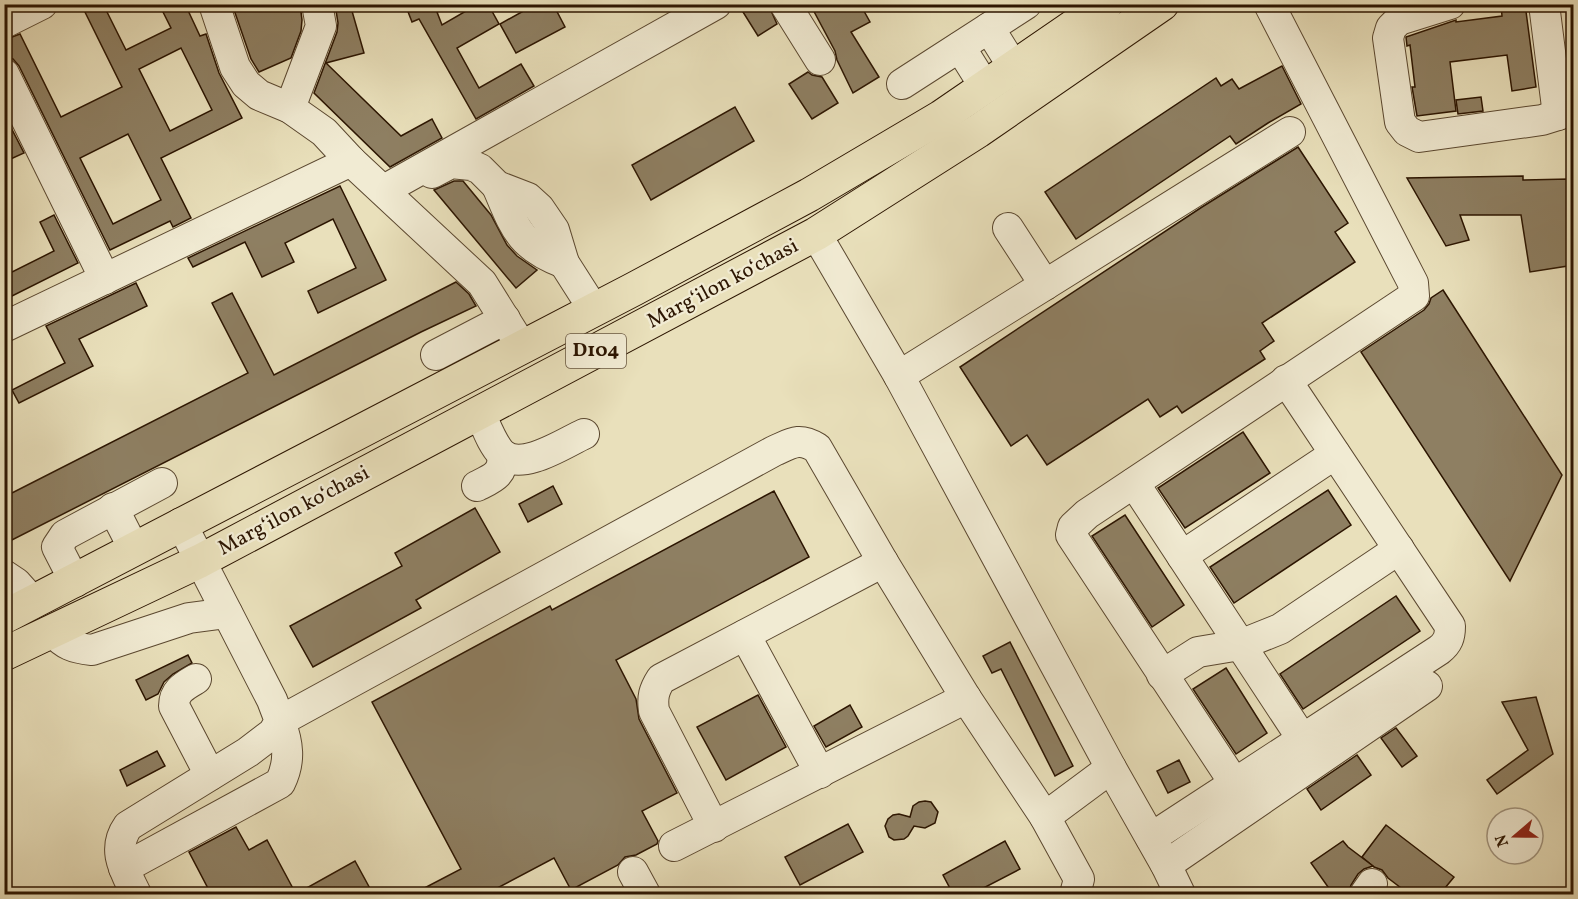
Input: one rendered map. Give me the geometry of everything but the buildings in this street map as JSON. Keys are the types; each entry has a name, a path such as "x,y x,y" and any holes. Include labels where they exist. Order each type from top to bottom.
{"main road":[{"name":"Margʻilon koʻchasi","path":"4,617 594,310 809,195 941,117 1106,4"},
{"name":"Margʻilon koʻchasi","path":"4,654 200,561 816,234 978,131 1162,4"}],"street":[{"path":"4,22 42,4"},
{"path":"214,4 235,67 246,84 259,95 290,108 324,132 351,161 482,282 522,347"},
{"path":"290,108 321,27 316,4"},
{"path":"389,194 716,4"},
{"path":"785,4 820,60"},
{"path":"902,84 1028,4 1052,42"},
{"path":"1235,784 1071,535 1073,527 1087,514 1414,296 1415,291 1407,272 1269,4"},
{"path":"1450,4 1398,20 1391,28 1388,38 1400,122 1407,131 1419,137 1542,120 1566,110 1544,4"},
{"path":"989,28 1014,68"},
{"path":"960,47 986,87"},
{"path":"4,74 105,279"},
{"path":"899,376 1290,132"},
{"path":"4,327 351,161"},
{"path":"389,194 451,163 471,165 480,169 497,186 511,221 524,240 539,252 564,263 594,310"},
{"path":"1008,228 1045,285"},
{"path":"816,234 899,376 1180,894"},
{"path":"436,355 505,319"},
{"path":"1151,837 1303,740 1446,644 1450,636 1450,626 1286,380"},
{"path":"480,413 498,448 512,461 533,458 584,434"},
{"path":"182,523 272,700 280,721 285,736 288,753 286,770 280,783 130,881 118,846 128,826 273,734 280,721 792,443 805,441 817,448 966,698 1046,817 1079,879 1075,894"},
{"path":"1182,556 1335,454"},
{"path":"477,486 498,473 503,466 503,455"},
{"path":"75,582 57,547 59,540 113,508 162,483"},
{"path":"1134,483 1303,740"},
{"path":"113,508 134,549"},
{"path":"1162,675 1198,652 1240,645 1281,629 1399,549"},
{"path":"714,827 654,711 652,699 654,690 661,679 883,562"},
{"path":"4,575 16,583 33,602"},
{"path":"52,631 63,642 78,649 92,650 189,618 227,613"},
{"path":"745,635 819,773"},
{"path":"196,679 178,690 174,698 174,706 210,775"},
{"path":"1166,865 1427,686"},
{"path":"674,846 966,698"},
{"path":"1046,817 1111,768"}]}
